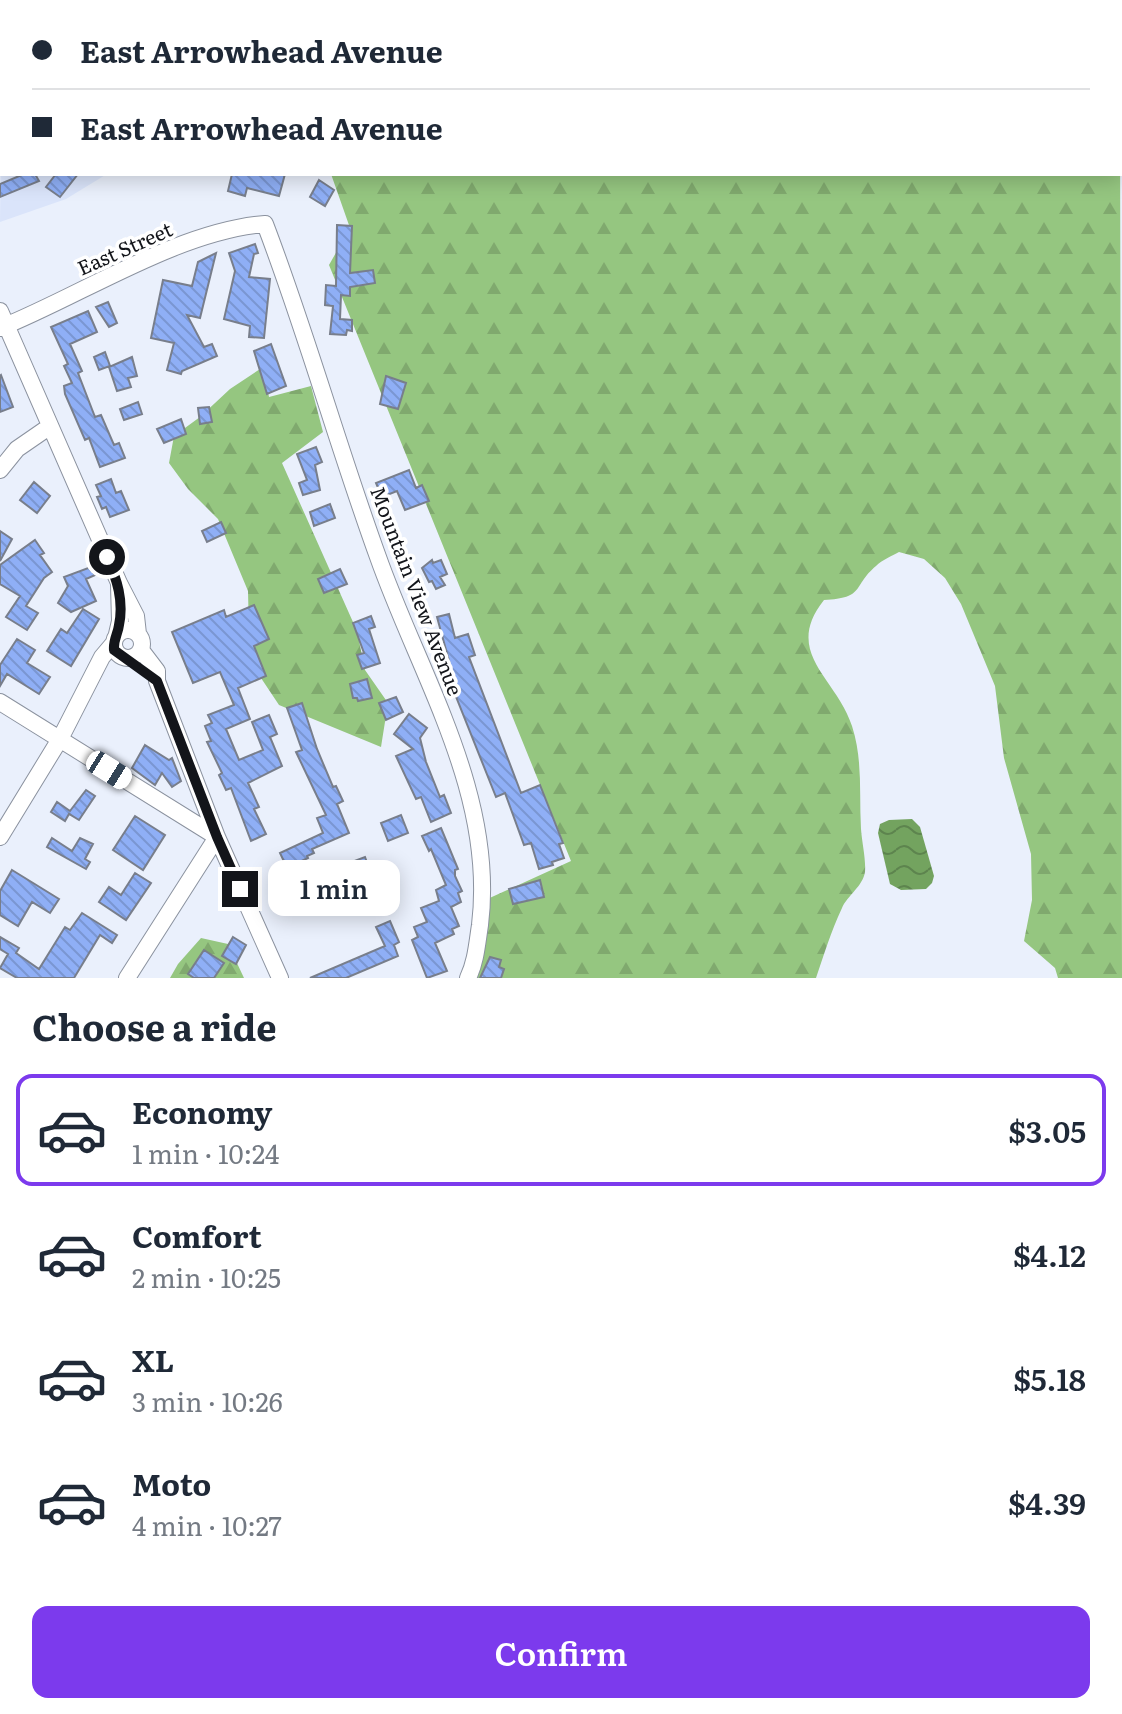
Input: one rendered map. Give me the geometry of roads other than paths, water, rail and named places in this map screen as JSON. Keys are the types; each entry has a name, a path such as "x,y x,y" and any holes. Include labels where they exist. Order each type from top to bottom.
{"street":[{"name":"East Street","path":"2,322 192,241 239,226 265,224"},
{"name":"Mountain View Avenue","path":"265,224 378,557 420,666 447,724 465,777 483,867 483,901 476,958 468,978"},
{"path":"2,322 119,583 120,621 127,646 157,681 217,837 280,978"},
{"path":"0,470 17,449 46,429"},
{"path":"0,837 60,739 100,660 127,646"},
{"path":"0,702 217,837"},
{"path":"127,978 217,837"}],"water":[{"path":"912,819 920,827 934,876 926,889 901,890 890,884 878,833 880,824 889,820"}]}
